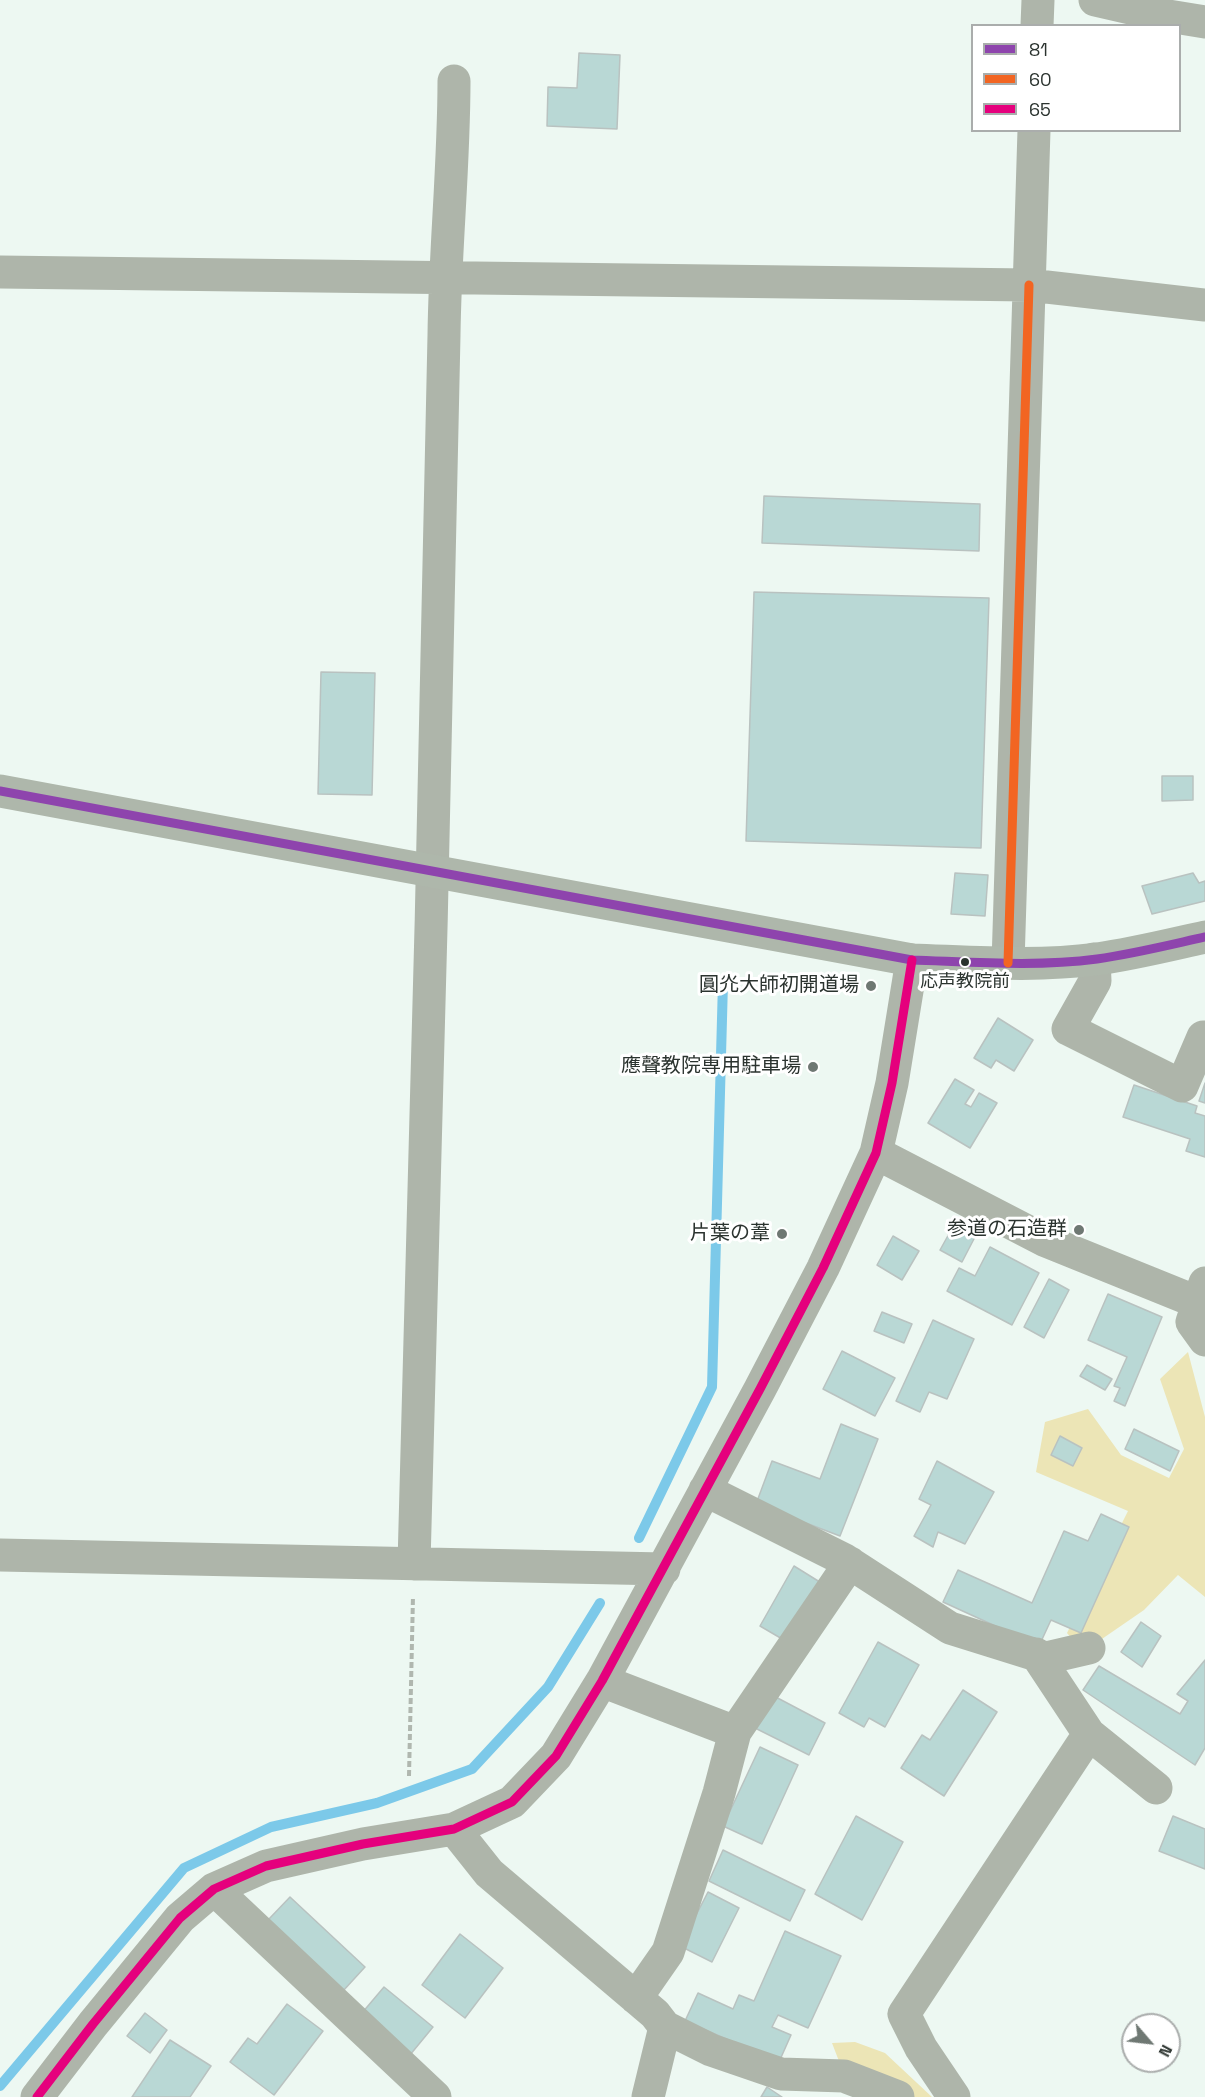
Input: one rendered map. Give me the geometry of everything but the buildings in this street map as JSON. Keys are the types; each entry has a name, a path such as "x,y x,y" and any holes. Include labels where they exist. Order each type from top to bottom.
{"main road":[{"path":"0,791 912,960 1008,963 1094,959 1130,954 1205,937"}],"street":[{"path":"1037,24 1038,0"},
{"path":"1095,0 1205,22"},
{"path":"414,1564 434,870 445,278 454,81"},
{"path":"1008,963 1034,132"},
{"path":"0,272 1029,285 1205,305"},
{"path":"1094,959 1095,981 1068,1029 1182,1086 1203,1037"},
{"path":"41,2096 93,2024 180,1918 214,1889 266,1866 363,1844 454,1829 512,1802 556,1756 602,1681 664,1569 823,1268 876,1153 892,1083 912,960"},
{"path":"876,1153 1046,1241 1201,1292 1192,1322 1205,1340"},
{"path":"705,1490 850,1563 950,1628 1047,1658 1089,1648"},
{"path":"0,1555 664,1569"},
{"path":"636,1998 668,1952 719,1793 735,1732 850,1563"},
{"path":"1036,1654 1089,1734 1156,1788"},
{"path":"602,1681 735,1732"},
{"path":"954,2097 921,2048 904,2014 1089,1734"},
{"path":"454,1829 489,1873 655,2014 665,2027 711,2050 781,2074 844,2076 898,2097"},
{"path":"214,1889 435,2097"},
{"path":"648,2097 665,2027"}],"path":[{"path":"409,1776 414,1564"}],"shaded area":[{"path":"1188,1352 1205,1417 1205,1597 1178,1575 1144,1610 1083,1652 1067,1633 1128,1511 1036,1472 1045,1422 1088,1409 1121,1455 1169,1478 1184,1449 1160,1379"},
{"path":"855,2042 885,2053 932,2097 855,2097 852,2095 832,2043"}],"waterway":[{"path":"639,1538 712,1387 723,982"},
{"path":"0,2086 184,1868 271,1827 377,1803 472,1769 548,1687 600,1603"}],"transit line":[{"name":"60","path":"1008,963 1029,285"},
{"name":"81","path":"0,791 912,960 1051,963 1124,955 1205,937"},
{"name":"65","path":"37,2097 93,2024 180,1918 214,1889 266,1866 363,1844 454,1829 512,1802 556,1756 602,1681 760,1389 823,1268 876,1153 892,1083 912,960"}],"place":[{"name":"応声教院前","path":"965,962"},
{"name":"圓灮大師初開道場","path":"871,986"},
{"name":"應聲教院専用駐車場","path":"813,1067"},
{"name":"参道の石造群","path":"1079,1230"},
{"name":"片葉の葦","path":"782,1234"}]}
